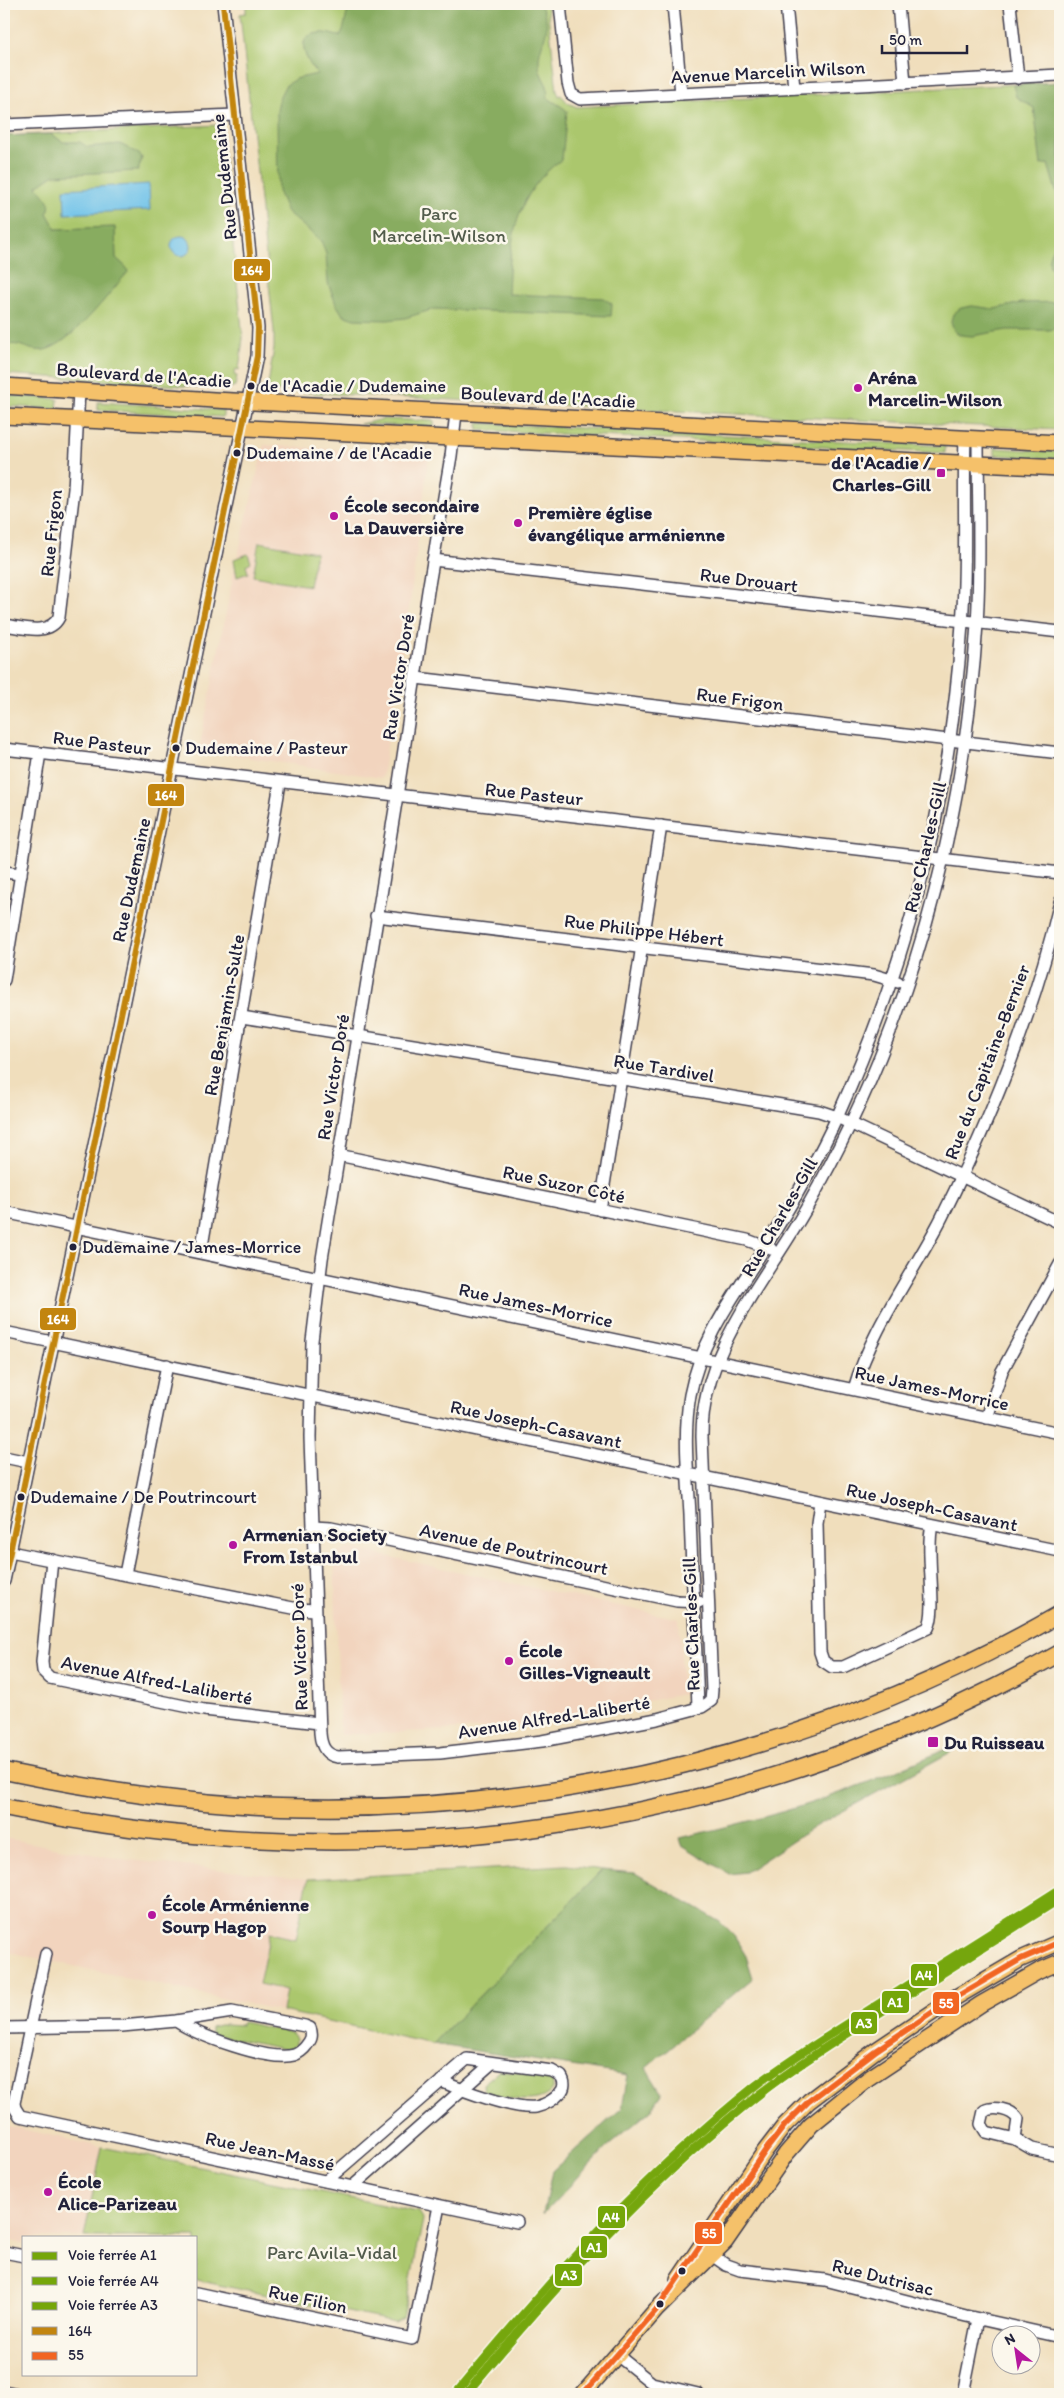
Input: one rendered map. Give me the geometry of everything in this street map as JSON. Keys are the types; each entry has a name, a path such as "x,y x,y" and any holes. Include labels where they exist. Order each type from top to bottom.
{"highway":[{"path":"4,1771 144,1796 281,1807 419,1805 546,1792 670,1768 727,1753 810,1727 937,1677 1060,1614"},
{"path":"4,1806 150,1832 268,1841 345,1842 415,1840 544,1827 628,1813 697,1797 821,1760 950,1709 1060,1653"}],"main road":[{"name":"Boulevard de l'Acadie","path":"4,386 249,402 1060,443"},
{"path":"4,416 1060,468"},
{"path":"583,2394 707,2251 774,2138 796,2114 821,2091 875,2051 958,1996 1021,1959 1060,1942"},
{"path":"707,2251 731,2234 794,2143 828,2109 868,2079 981,2004 1039,1971 1060,1962"}],"street":[{"name":"Rue Dudemaine","path":"4,1581 257,356 258,332 223,4"},
{"name":"Avenue Marcelin Wilson","path":"560,4 570,91 575,98 584,100 1060,75"},
{"path":"673,4 681,94"},
{"path":"786,4 794,88"},
{"path":"898,4 906,83"},
{"path":"1010,4 1018,78"},
{"path":"4,126 235,115"},
{"name":"Rue Frigon","path":"4,625 43,629 53,625 59,617 72,503 79,391"},
{"name":"Rue Victor Doré","path":"325,1751 321,1741 319,1723 310,1357 338,1155 416,678 454,437 456,412"},
{"name":"Rue Charles-Gill","path":"971,463 980,525 977,623 965,742 942,859 921,941 882,1052 851,1124 780,1254 734,1326 717,1360 707,1392 703,1417 712,1699 707,1705 698,1708 688,1474 688,1408 701,1357 716,1323 765,1247 804,1181 837,1117 870,1039 892,980 928,858 951,741 963,622 972,438"},
{"name":"Rue Drouart","path":"434,560 1060,632"},
{"name":"Rue Frigon","path":"416,678 1060,754"},
{"name":"Rue Pasteur","path":"4,749 280,783 1060,873"},
{"path":"4,980 40,753"},
{"name":"Rue Benjamin-Sulte","path":"201,1252 280,783"},
{"path":"600,1210 661,826"},
{"path":"4,872 21,874"},
{"name":"Rue du Capitaine-Bernier","path":"854,1389 872,1339 918,1262 962,1176 996,1099 1024,1026 1060,902"},
{"name":"Rue Philippe Hébert","path":"376,916 874,975 906,985"},
{"name":"Rue Tardivel","path":"242,1017 819,1111 837,1117 1060,1223"},
{"name":"Rue Suzor Côté","path":"338,1155 747,1240 780,1254"},
{"name":"Rue James-Morrice","path":"4,1212 1060,1433"},
{"path":"987,1418 1002,1371 1060,1264"},
{"name":"Rue Joseph-Casavant","path":"4,1332 1060,1551"},
{"path":"125,1574 167,1365"},
{"path":"4,1457 28,1462"},
{"path":"820,1502 817,1524 820,1652 823,1661 832,1667 843,1667 928,1628 932,1616 928,1550 932,1525"},
{"name":"Avenue de Poutrincourt","path":"313,1527 331,1528 694,1602 708,1602"},
{"path":"10,1552 298,1609 315,1610"},
{"name":"Avenue Alfred-Laliberté","path":"52,1560 42,1662 43,1671 50,1678 204,1710 319,1723"},
{"name":"Avenue Alfred-Laliberté","path":"325,1751 331,1756 345,1758 495,1747 612,1728 698,1708"},
{"path":"30,2028 46,1954"},
{"path":"4,2028 122,2026 176,2021 232,2012 305,2026 310,2028 312,2034 305,2048 294,2055 271,2054 208,2038 176,2021"},
{"name":"Rue Jean-Massé","path":"30,2028 14,2103 17,2113 25,2117 518,2222"},
{"path":"326,2181 441,2081 467,2059 557,2073 564,2080 564,2085 557,2096 536,2107 478,2096 441,2081"},
{"path":"352,2187 491,2064"},
{"path":"1015,2139 1032,2150 1060,2156"},
{"name":"Rue Filion","path":"198,2292 412,2339 439,2206"},
{"name":"Rue Dutrisac","path":"707,2251 726,2265 740,2270 825,2280 978,2319 1060,2337"},
{"path":"4,2252 22,2256"},
{"path":"963,2394 978,2319"},
{"path":"617,2355 652,2382 698,2394"},
{"path":"4,2391 18,2394"}],"shaded area":[{"path":"264,445 429,455 411,595 382,778 199,750 233,576"},
{"name":"École Gilles-Vigneault","path":"349,1548 679,1619 683,1694 510,1727 340,1735 334,1555"},
{"name":"École Arménienne Sourp Hagop","path":"4,1838 120,1859 308,1879 282,2011 4,1951"},
{"name":"École Alice-Parizeau","path":"4,2125 102,2147 84,2236 22,2236 22,2244 4,2239"}],"green space":[{"name":"Parc Marcelin-Wilson","path":"241,4 547,4 557,91 559,96 561,95 568,103 577,107 1060,82 1060,430 293,392 291,388 285,388 285,391 272,391 268,385 274,348 274,331 240,14 246,13 246,6 239,6"},
{"path":"352,4 540,4 545,14 546,29 539,55 540,70 547,86 548,98 567,111 562,159 546,173 524,203 513,237 508,294 603,298 612,304 611,316 434,309 405,318 387,320 354,319 343,315 336,304 328,283 326,254 321,241 287,212 278,191 277,110 280,96 285,86 295,79 317,74 306,56 304,43 306,38 323,33 340,36"},
{"path":"1060,82 1060,205 1048,164 1041,165 1034,108 1016,97 1013,85"},
{"path":"218,125 221,131 243,338 239,370 236,369 234,375 237,376 235,386 227,389 4,374 4,136"},
{"path":"51,134 63,142 80,142 87,147 120,144 139,154 142,158 138,171 53,175 37,186 49,202 50,206 47,213 56,229 115,227 116,258 126,267 128,272 89,317 66,339 44,350 34,350 20,345 4,346 4,136"},
{"path":"1060,241 1060,274 1050,267 1049,256"},
{"path":"1060,302 1060,328 1049,330 1007,330 972,336 961,335 954,331 951,321 953,314 961,308 972,306 994,309 1022,303"},
{"path":"4,395 58,399 57,409 4,406"},
{"path":"98,402 223,410 223,417 98,410"},
{"path":"383,419 434,421 434,427 360,424"},
{"path":"478,423 945,446 945,453 478,430"},
{"path":"995,448 1060,452 1060,459 995,455"},
{"path":"259,542 316,552 309,586 253,576"},
{"path":"248,554 251,562 246,565 248,573 237,577 234,559"},
{"path":"951,1747 953,1748 951,1752 814,1827 746,1872 729,1874 682,1845 680,1838 817,1801"},
{"path":"567,1865 602,1870 433,2044 282,2011 286,1990 259,1984 270,1933 296,1939 308,1879"},
{"path":"602,1870 635,1873 720,1922 734,1936 746,1956 753,1978 646,2068 662,2094 651,2110 606,2148 543,2214 552,2171 622,2108 628,2075 433,2044"},
{"path":"242,2022 292,2033 296,2038 296,2045 288,2050 211,2034 211,2027 225,2024 241,2025"},
{"path":"500,2070 549,2076 553,2081 553,2089 547,2095 530,2100 520,2100 484,2091 483,2084"},
{"name":"Parc Avila-Vidal","path":"102,2147 418,2212 423,2220 403,2318 395,2322 198,2280 198,2236 84,2236"}],"water":[{"path":"149,184 150,210 65,214 64,189"},
{"path":"181,236 188,239 191,246 188,253 181,256 174,253 171,246 174,239"}],"rail line":[{"name":"A4","path":"455,2394 597,2232 673,2156 713,2121 769,2075 844,2025 1060,1889"},
{"name":"A1","path":"466,2394 600,2240 672,2169 749,2102 833,2043 1060,1898"},
{"name":"A3","path":"466,2394 534,2314 606,2236 643,2198 720,2126 775,2082 804,2062 1060,1899"}],"transit line":[{"name":"164","path":"4,1581 257,356 258,328 223,4"},
{"name":"55","path":"583,2394 656,2310 765,2151 785,2125 809,2101 875,2051 951,2000 1021,1959 1060,1942"}],"place":[{"name":"de l'Acadie / Dudemaine","path":"251,386"},
{"name":"Aréna Marcelin-Wilson","path":"858,388"},
{"name":"Dudemaine / de l'Acadie","path":"237,453"},
{"name":"de l'Acadie / Charles-Gill","path":"941,473"},
{"name":"École secondaire La Dauversière","path":"334,516"},
{"name":"Première église évangélique arménienne","path":"518,523"},
{"name":"Dudemaine / Pasteur","path":"176,748"},
{"name":"Dudemaine / James-Morrice","path":"73,1247"},
{"name":"Dudemaine / De Poutrincourt","path":"21,1497"},
{"name":"Armenian Society From Istanbul","path":"233,1545"},
{"name":"École Gilles-Vigneault","path":"509,1661"},
{"name":"Du Ruisseau","path":"933,1742"},
{"name":"École Arménienne Sourp Hagop","path":"152,1915"},
{"name":"École Alice-Parizeau","path":"48,2192"}]}
